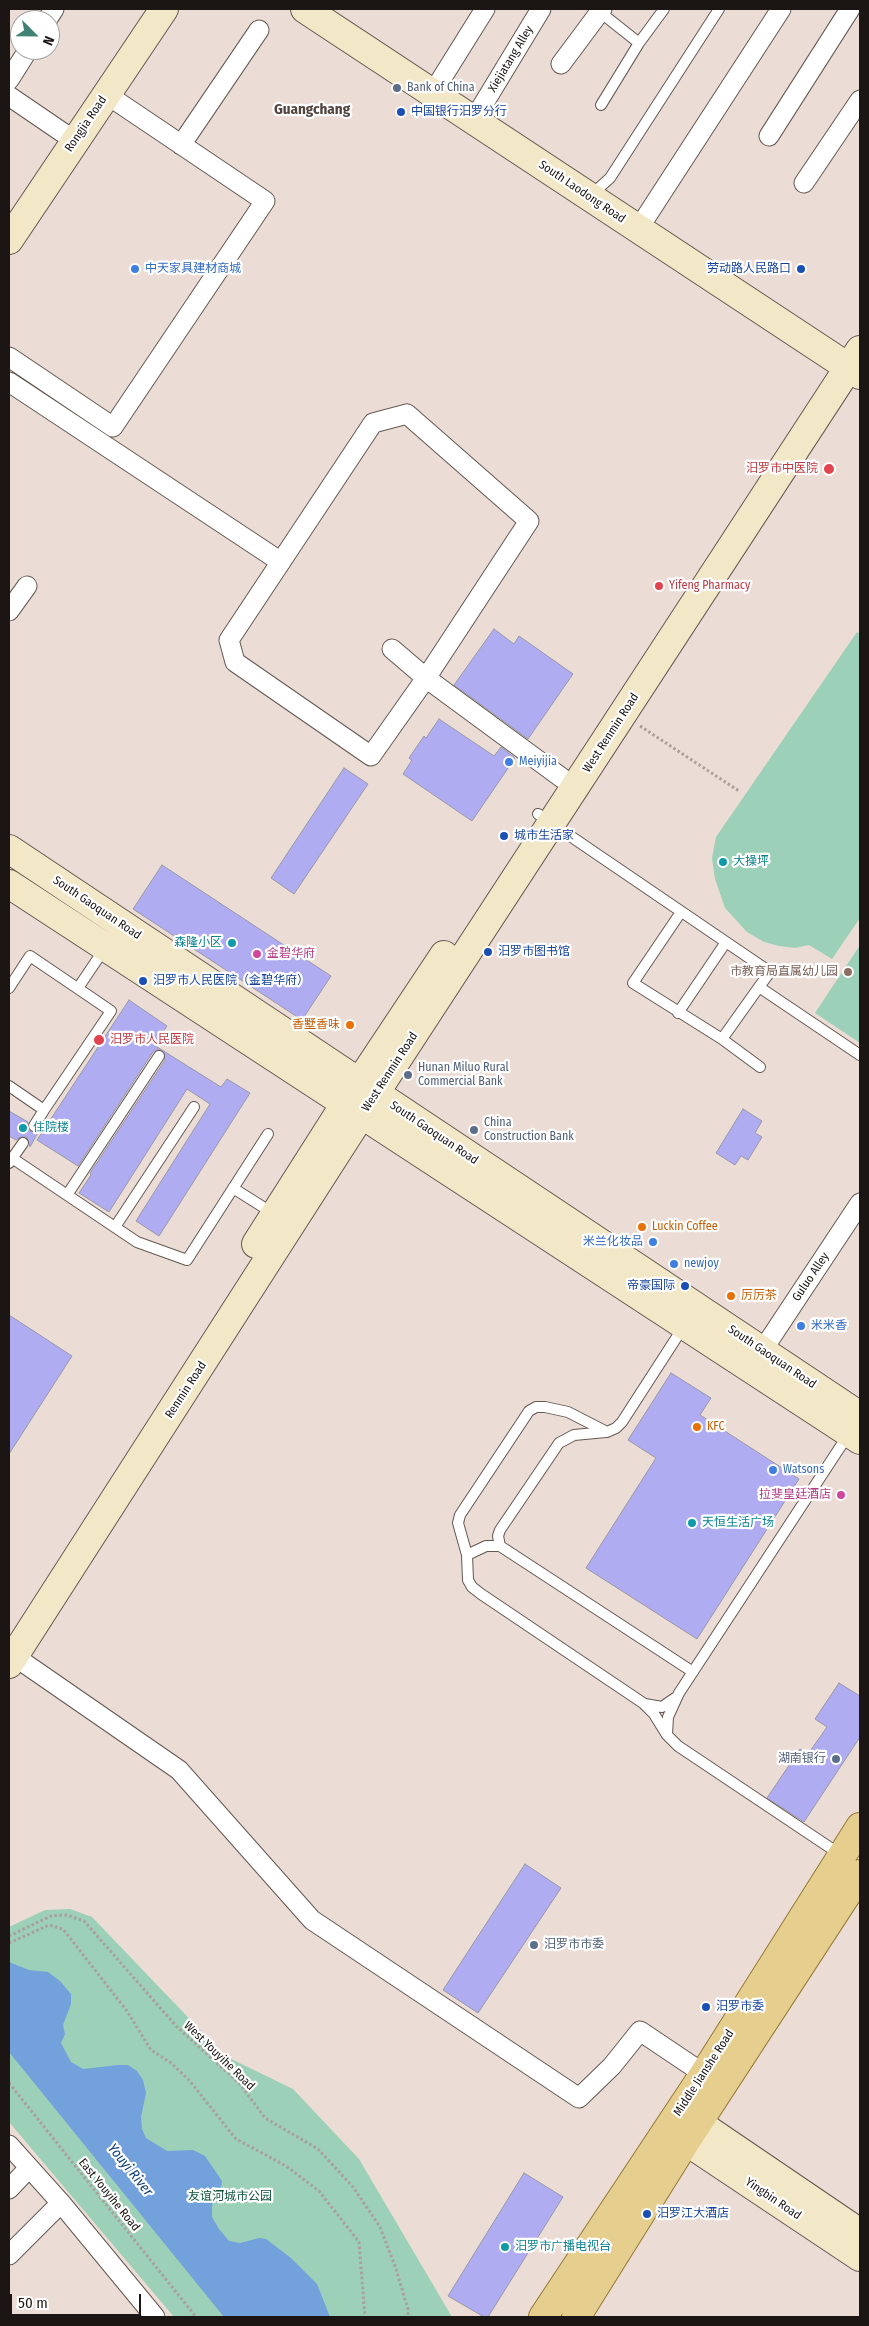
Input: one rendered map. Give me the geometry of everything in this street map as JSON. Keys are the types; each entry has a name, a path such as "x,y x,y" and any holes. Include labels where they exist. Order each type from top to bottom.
{"main road":[{"name":"Middle Jianshe Road","path":"576,2317 692,2132 851,1864 860,1827"},
{"name":"Middle Jianshe Road","path":"543,2317 704,2074 851,1864"}],"street":[{"name":"Rongjia Road","path":"9,240 68,137 148,9"},
{"name":"Rongjia Road","path":"9,212 68,137 106,94 164,9"},
{"name":"South Laodong Road","path":"305,9 854,356"},
{"name":"South Laodong Road","path":"333,9 854,356"},
{"path":"440,81 485,9"},
{"name":"Xiejiatang Alley","path":"481,108 541,9"},
{"path":"646,218 781,9"},
{"path":"769,136 850,9"},
{"path":"561,64 601,10"},
{"path":"181,145 259,30"},
{"path":"9,80 22,60"},
{"path":"9,357 113,427 265,201 106,94"},
{"path":"9,96 68,137"},
{"path":"804,183 860,100"},
{"name":"West Renmin Road","path":"360,1099 545,819 622,714 854,356"},
{"name":"West Renmin Road","path":"545,819 562,778 854,356"},
{"path":"9,382 281,562"},
{"path":"407,414 529,521 426,678 371,756 234,662 229,640 281,562 373,423 407,414"},
{"path":"9,611 27,586"},
{"path":"392,649 426,678 562,778"},
{"name":"South Gaoquan Road","path":"9,849 114,936 360,1099 762,1351 857,1430"},
{"name":"South Gaoquan Road","path":"9,884 114,936"},
{"name":"South Gaoquan Road","path":"360,1099 684,1326 857,1430"},
{"name":"Renmin Road","path":"11,1651 275,1215 360,1099"},
{"name":"Renmin Road","path":"11,1651 360,1099"},
{"name":"Guluo Alley","path":"762,1351 860,1203"},
{"path":"11,1651 179,1770 312,1920 579,2098 612,2066 640,2031 704,2074"},
{"name":"Yingbin Road","path":"692,2132 860,2233"},
{"name":"Yingbin Road","path":"692,2132 860,2257"},
{"path":"9,2145 28,2169 61,2203 155,2317"},
{"path":"9,2189 28,2169"},
{"path":"9,2255 61,2203"}],"lane":[{"path":"601,105 639,43 664,9"},
{"path":"600,188 614,172 719,9"},
{"path":"601,10 639,43"},
{"path":"545,819 770,972 722,1039"},
{"path":"681,912 634,983 678,1013 722,1039 760,1066"},
{"path":"78,988 114,936"},
{"path":"678,1013 726,942"},
{"path":"9,988 30,956 111,1010 34,1126"},
{"path":"759,987 860,1055"},
{"path":"67,1195 159,1056"},
{"path":"9,1086 44,1110"},
{"path":"115,1227 194,1107"},
{"path":"22,1143 11,1161 67,1195 137,1242 187,1260 268,1134"},
{"path":"233,1188 275,1215"},
{"path":"486,1546 500,1530 559,1443 574,1435 607,1432 622,1422 684,1326"},
{"path":"607,1432 568,1412 545,1407 536,1407 529,1411 460,1515 459,1531 469,1550 468,1580 472,1587 643,1703 654,1714 667,1735 716,1773 851,1864"},
{"path":"667,1735 668,1717 679,1694 857,1430"},
{"path":"500,1530 498,1536 500,1546"},
{"path":"469,1550 486,1546 500,1546 693,1672"},
{"path":"643,1703 662,1706 671,1702 679,1694"}],"path":[{"path":"622,714 739,791"},
{"name":"West Youyihe Road","path":"9,1936 51,1916 67,1915 84,1921 176,2026 240,2084 266,2118 318,2149 353,2187 380,2227 400,2283 408,2317"},
{"path":"9,1943 49,1925 63,1929 127,2011 151,2050 171,2063 189,2080 236,2139 286,2166 318,2191 359,2242 365,2317"},
{"name":"East Youyihe Road","path":"9,2083 196,2317"}],"green space":[{"path":"857,632 860,634 860,918 832,959 809,945 795,948 779,946 764,942 747,932 725,908 715,879 712,858 716,837"},
{"name":"市教育局直属幼儿园","path":"860,945 860,1043 815,1013"},
{"name":"友谊河城市公园","path":"70,1909 92,1917 225,2056 293,2089 359,2159 452,2317 174,2317 9,2122 9,1927 45,1910"}],"water":[{"name":"Youyi River","path":"9,1962 29,1970 48,1972 60,1981 71,1994 71,2004 63,2025 65,2034 61,2043 71,2062 83,2069 128,2065 137,2071 143,2080 146,2093 141,2117 142,2129 146,2138 167,2151 193,2150 205,2156 222,2181 221,2188 215,2195 212,2206 212,2217 219,2229 229,2241 240,2243 259,2238 266,2239 291,2258 317,2284 330,2317 224,2317 9,2052"}],"building":[{"path":"494,629 514,644 519,636 573,674 528,739 454,685"},
{"path":"439,719 494,756 501,747 515,758 472,821 403,774 412,760 409,758 424,736 426,738"},
{"path":"344,768 368,784 294,894 271,878"},
{"name":"森隆小区","path":"162,865 331,976 302,1020 133,909"},
{"path":"129,1000 167,1026 154,1045 221,1087 227,1079 250,1093 159,1236 136,1221 210,1104 187,1089 109,1212 79,1193 91,1175 90,1173 165,1060 163,1051 159,1049 153,1052 78,1166 37,1140"},
{"path":"743,1109 762,1121 755,1133 762,1137 748,1160 741,1156 735,1165 716,1153"},
{"name":"住院楼","path":"9,1111 28,1122 28,1129 31,1132 40,1129 30,1147 27,1137 21,1137 16,1140 9,1136"},
{"path":"9,1315 72,1356 9,1454"},
{"name":"天恒生活广场","path":"671,1373 711,1398 700,1415 799,1479 697,1639 586,1568 656,1458 628,1440"},
{"path":"839,1683 860,1696 860,1737 804,1822 767,1798 800,1749 808,1754 827,1727 815,1719"},
{"path":"525,1864 561,1888 478,2013 443,1990"},
{"name":"汨罗市广播电视台","path":"524,2173 563,2197 488,2317 484,2317 448,2296"}],"place":[{"name":"Bank of China","path":"397,88"},
{"name":"中国银行汨罗分行","path":"401,112"},
{"name":"中天家具建材商城","path":"135,269"},
{"name":"劳动路人民路口","path":"801,269"},
{"name":"汨罗市中医院","path":"829,469"},
{"name":"Yifeng Pharmacy","path":"659,586"},
{"name":"Meiyijia","path":"509,762"},
{"name":"城市生活家","path":"504,836"},
{"name":"大操坪","path":"723,862"},
{"name":"森隆小区","path":"232,943"},
{"name":"汨罗市图书馆","path":"488,952"},
{"name":"金碧华府","path":"257,954"},
{"name":"市教育局直属幼儿园","path":"848,972"},
{"name":"汨罗市人民医院（金碧华府）","path":"143,981"},
{"name":"香墅香味","path":"350,1025"},
{"name":"汨罗市人民医院","path":"99,1040"},
{"name":"Hunan Miluo Rural Commercial Bank","path":"408,1075"},
{"name":"住院楼","path":"23,1128"},
{"name":"China Construction Bank","path":"474,1130"},
{"name":"Luckin Coffee","path":"642,1227"},
{"name":"米兰化妆品","path":"653,1242"},
{"name":"newjoy","path":"674,1264"},
{"name":"帝豪国际","path":"685,1286"},
{"name":"厉厉茶","path":"731,1296"},
{"name":"米米香","path":"801,1326"},
{"name":"KFC","path":"697,1427"},
{"name":"Watsons","path":"773,1470"},
{"name":"拉斐皇廷酒店","path":"841,1495"},
{"name":"天恒生活广场","path":"692,1523"},
{"name":"湖南银行","path":"836,1759"},
{"name":"汨罗市市委","path":"534,1945"},
{"name":"汨罗市委","path":"706,2007"},
{"name":"汨罗江大酒店","path":"647,2214"},
{"name":"汨罗市广播电视台","path":"505,2247"}],"district":[{"name":"Guangchang","path":"312,110"}]}
